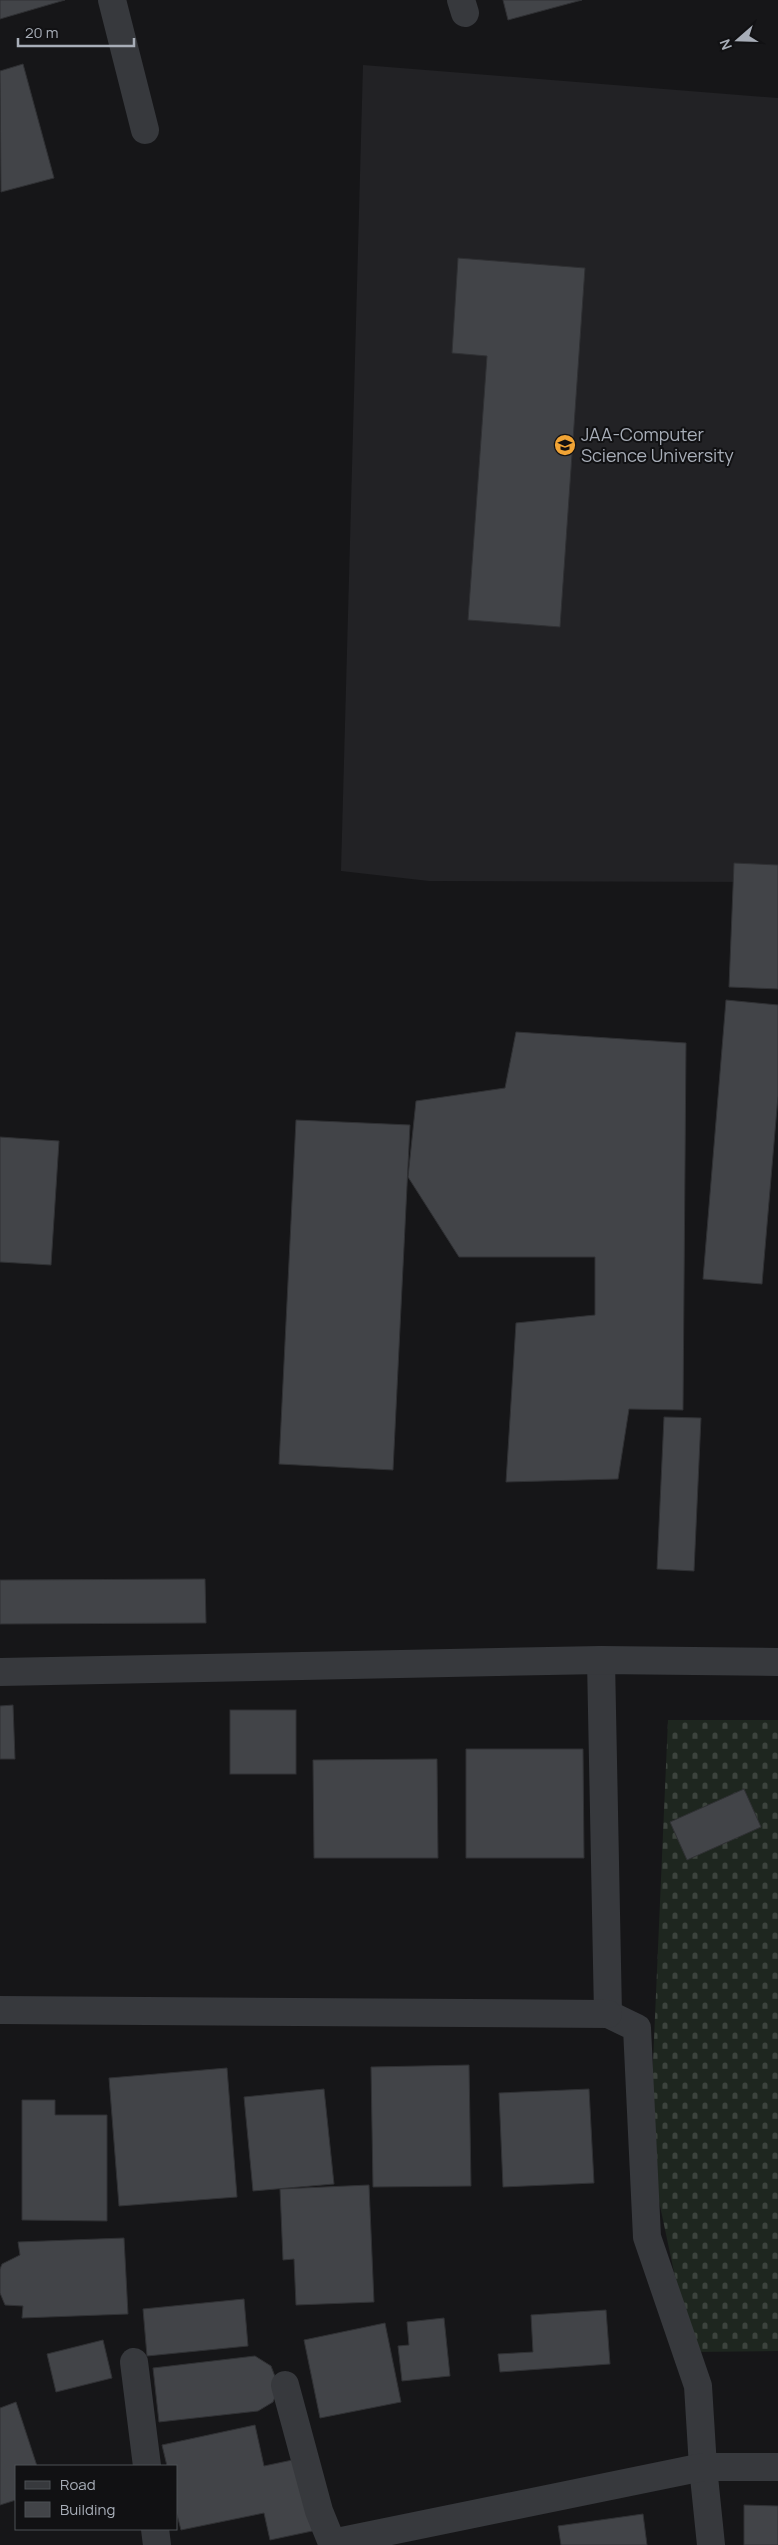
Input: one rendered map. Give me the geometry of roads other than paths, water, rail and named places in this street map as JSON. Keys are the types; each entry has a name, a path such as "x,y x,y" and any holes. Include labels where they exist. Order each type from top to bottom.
{"street":[{"path":"112,0 145,130"},
{"path":"0,1672 601,1660 778,1662"},
{"path":"601,1660 608,2014"},
{"path":"0,2010 608,2014 637,2028 647,2237 698,2386 703,2467 712,2545"},
{"path":"134,2362 147,2465"},
{"path":"285,2384 319,2510 332,2543 703,2467 778,2467"},
{"path":"155,2530 157,2545"}],"place":[{"name":"JAA-Computer Science University","path":"565,445"}]}
